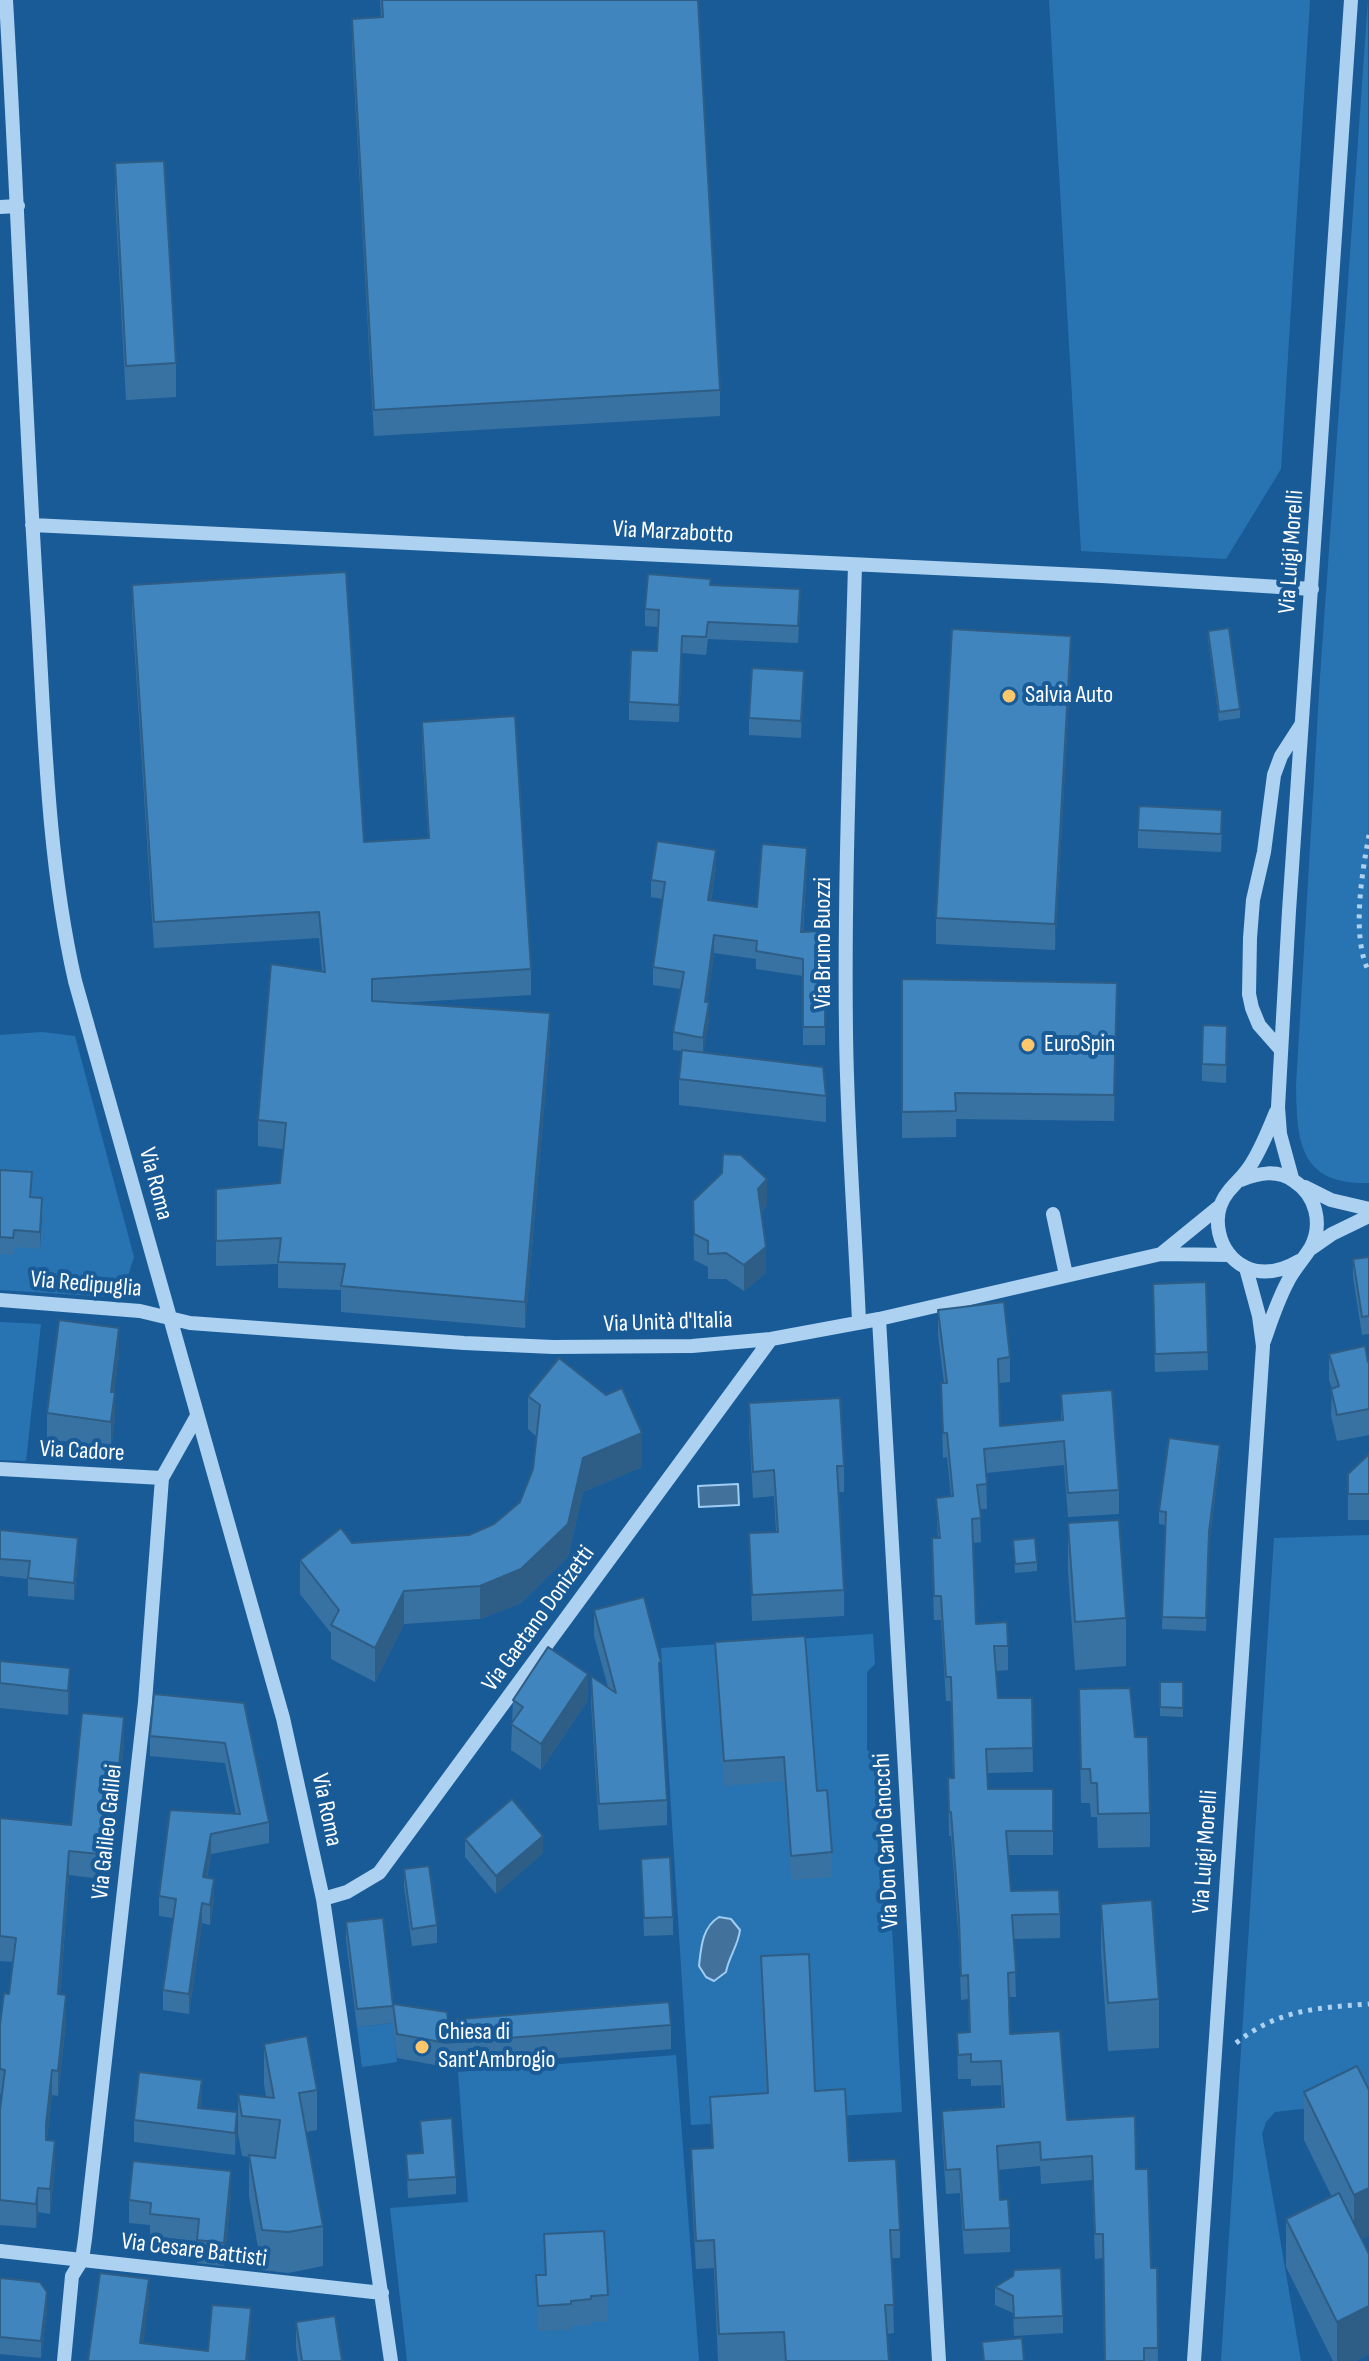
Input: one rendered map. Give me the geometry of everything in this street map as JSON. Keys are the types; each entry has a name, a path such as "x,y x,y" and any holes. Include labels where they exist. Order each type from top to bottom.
{"street":[{"name":"Via Roma","path":"6,0 50,821 65,938 168,1318 283,1718 323,1899 391,2361"},
{"name":"Via Luigi Morelli","path":"1263,1346 1274,1311 1315,1237 1316,1209 1309,1195 1296,1181 1280,1134 1278,1107 1351,0"},
{"path":"0,207 18,206"},
{"name":"Via Marzabotto","path":"32,525 1312,589"},
{"name":"Via Bruno Buozzi","path":"855,565 846,801 846,1030 859,1322"},
{"path":"1281,1050 1259,1025 1252,1008 1249,994 1251,926 1274,775 1281,756 1303,721"},
{"name":"Via Luigi Morelli","path":"1220,1206 1254,1160 1278,1107"},
{"path":"1241,1180 1256,1174 1273,1173 1296,1181 1331,1200 1369,1209"},
{"path":"1220,1206 1217,1222 1220,1238 1230,1255 1246,1268 1272,1272 1286,1269 1332,1234 1369,1216"},
{"name":"Via Unità d'Italia","path":"1161,1254 1220,1206"},
{"path":"1053,1214 1066,1275"},
{"name":"Via Unità d'Italia","path":"168,1318 190,1323 526,1347 692,1346 771,1339 879,1319 1161,1254 1230,1255"},
{"name":"Via Luigi Morelli","path":"1194,2361 1263,1346 1259,1316 1246,1268"},
{"name":"Via Redipuglia","path":"0,1300 140,1311 168,1318"},
{"name":"Via Don Carlo Gnocchi","path":"879,1319 939,2361"},
{"name":"Via Gaetano Donizetti","path":"323,1899 365,1884 379,1873 771,1339"},
{"name":"Via Galileo Galilei","path":"64,2361 72,2276 82,2260 145,1702 162,1478 197,1416"},
{"name":"Via Cadore","path":"0,1469 162,1478"},
{"name":"Via Cesare Battisti","path":"0,2251 382,2293"}],"path":[{"path":"1369,835 1360,918 1361,947 1369,972"},
{"path":"1236,2043 1261,2025 1298,2011 1369,2004"}],"shaded area":[{"path":"1049,0 1310,0 1281,469 1226,559 1081,551"},
{"path":"1368,0 1369,1183 1346,1182 1315,1168 1301,1141 1296,1086 1320,677"},
{"path":"42,1032 75,1036 134,1257 126,1282 112,1297 0,1290 0,1035"},
{"path":"0,1322 41,1324 26,1461 0,1460"},
{"path":"738,1484 739,1505 699,1507 698,1486"},
{"path":"1369,1535 1369,2101 1275,2112 1266,2122 1262,2134 1301,2361 1221,2361 1274,1538"},
{"path":"873,1634 875,1664 867,1672 867,1750 883,1762 902,2112 691,2125 661,1648"},
{"path":"719,1917 731,1919 740,1930 726,1972 714,1981 706,1977 699,1966 706,1932"},
{"path":"393,2023 397,2062 362,2067 357,2027"},
{"path":"676,2055 699,2361 407,2361 390,2208 468,2202 458,2072"}],"building":[{"path":"382,0 698,0 720,390 374,410 352,19 383,17"},
{"path":"164,161 176,363 126,366 115,163"},
{"path":"346,572 364,842 429,838 422,722 515,716 531,969 372,979 372,1001 550,1013 525,1302 341,1286 345,1264 278,1262 281,1238 216,1241 216,1189 280,1183 286,1123 258,1120 271,964 325,972 319,912 154,922 132,585"},
{"path":"648,574 711,579 710,585 800,589 798,626 708,622 706,637 682,636 679,705 629,702 631,650 657,651 659,610 645,609"},
{"path":"1229,628 1240,709 1219,712 1208,631"},
{"path":"952,629 1071,636 1055,924 936,918"},
{"path":"752,668 804,671 801,721 749,718"},
{"path":"1139,806 1222,810 1221,834 1138,830"},
{"path":"657,841 716,850 708,900 757,907 762,844 807,848 801,932 825,931 825,1027 803,1027 803,959 756,951 757,941 714,935 703,1038 673,1032 684,972 653,967 665,882 651,880"},
{"path":"902,979 1117,983 1114,1095 955,1093 956,1111 902,1112"},
{"path":"1203,1025 1227,1026 1226,1065 1202,1064"},
{"path":"682,1050 823,1067 826,1096 679,1079"},
{"path":"723,1154 741,1155 767,1179 758,1189 766,1247 744,1265 726,1253 708,1254 708,1241 694,1234 693,1201 722,1173"},
{"path":"0,1170 32,1172 30,1197 42,1198 40,1232 14,1230 13,1238 0,1237"},
{"path":"1369,1257 1369,1316 1362,1317 1353,1259"},
{"path":"1206,1282 1208,1352 1155,1354 1153,1284"},
{"path":"1004,1302 1010,1357 998,1359 1000,1426 1063,1420 1061,1394 1112,1390 1119,1490 1068,1493 1064,1441 984,1449 987,1484 977,1485 981,1518 972,1519 976,1624 1007,1622 1008,1646 994,1646 998,1698 1032,1698 1033,1748 986,1749 988,1789 1053,1789 1053,1831 1006,1831 1011,1891 1059,1890 1060,1914 1012,1915 1016,1972 1008,1973 1010,2034 1060,2031 1067,2120 1135,2116 1136,2169 1148,2169 1151,2268 1157,2268 1158,2348 1144,2348 1144,2361 1105,2361 1103,2234 1095,2234 1092,2156 1041,2160 1040,2142 997,2146 1000,2200 1008,2199 1010,2228 964,2230 960,2169 946,2170 942,2111 1004,2107 1001,2061 971,2062 971,2054 958,2055 957,2033 970,2032 968,1975 961,1976 949,1812 948,1778 954,1778 951,1677 946,1677 941,1596 934,1596 932,1538 940,1538 936,1498 953,1496 947,1433 943,1433 941,1383 947,1383 938,1310"},
{"path":"59,1320 119,1328 111,1392 115,1392 111,1422 47,1413"},
{"path":"1365,1346 1369,1362 1369,1409 1337,1415 1331,1389 1339,1386 1329,1354"},
{"path":"559,1358 606,1395 622,1388 642,1433 583,1458 568,1524 521,1569 480,1586 404,1591 375,1648 331,1625 339,1610 300,1560 341,1528 352,1543 469,1535 494,1524 520,1502 533,1469 540,1405 528,1396"},
{"path":"840,1398 844,1466 837,1466 844,1590 752,1595 749,1533 778,1532 774,1470 753,1472 749,1403"},
{"path":"1169,1438 1220,1445 1209,1532 1206,1618 1162,1617 1166,1512 1159,1511"},
{"path":"1369,1454 1369,1494 1348,1494 1348,1474"},
{"path":"1119,1520 1126,1618 1075,1622 1068,1523"},
{"path":"0,1530 78,1538 74,1583 28,1578 30,1561 0,1559"},
{"path":"1035,1538 1037,1562 1015,1564 1013,1540"},
{"path":"644,1597 661,1662 667,1800 599,1804 591,1676 616,1693 594,1610"},
{"path":"805,1636 817,1791 827,1790 832,1852 791,1856 784,1757 724,1761 715,1642"},
{"path":"548,1647 588,1674 541,1744 511,1724 523,1707 513,1700"},
{"path":"0,1661 70,1668 68,1691 0,1683"},
{"path":"1160,1682 1183,1682 1183,1708 1160,1707"},
{"path":"1130,1688 1135,1737 1148,1737 1150,1813 1098,1814 1097,1783 1091,1783 1090,1769 1081,1769 1079,1689"},
{"path":"154,1694 244,1703 269,1822 211,1834 203,1877 214,1879 210,1905 202,1903 189,1994 163,1990 176,1899 159,1896 170,1810 240,1814 225,1743 150,1736"},
{"path":"82,1713 124,1717 110,1855 69,1851 58,1994 66,1995 58,2071 52,2070 46,2124 46,2140 55,2141 50,2189 38,2188 36,2204 0,2200 0,2110 5,2070 0,2069 0,2025 4,1993 9,1994 16,1938 0,1936 0,1818 71,1825"},
{"path":"512,1799 543,1836 496,1876 465,1839"},
{"path":"670,1857 673,1917 644,1918 641,1859"},
{"path":"429,1866 437,1925 412,1929 404,1869"},
{"path":"1152,1900 1159,1999 1108,2003 1101,1904"},
{"path":"383,1918 393,2006 357,2009 346,1922"},
{"path":"809,1954 815,2091 845,2089 849,2161 896,2159 900,2230 890,2230 894,2305 885,2305 889,2361 786,2361 784,2332 719,2334 714,2240 696,2241 691,2149 713,2148 710,2097 768,2093 761,1956"},
{"path":"669,2002 671,2025 446,2043 397,2034 393,2004 447,2012 448,2020"},
{"path":"307,2036 317,2090 299,2093 323,2226 288,2232 262,2230 249,2155 275,2158 280,2120 242,2116 238,2094 274,2098 264,2044"},
{"path":"1357,2066 1369,2090 1369,2188 1354,2195 1304,2092"},
{"path":"139,2072 202,2080 198,2108 237,2112 235,2133 134,2120"},
{"path":"452,2118 456,2177 408,2180 406,2154 423,2153 420,2121"},
{"path":"133,2161 231,2171 224,2243 197,2240 199,2219 150,2214 151,2203 129,2200"},
{"path":"1339,2193 1369,2254 1369,2306 1337,2322 1286,2219"},
{"path":"604,2231 608,2295 591,2296 591,2299 571,2301 571,2304 538,2306 536,2275 546,2275 544,2234"},
{"path":"1061,2268 1063,2316 1014,2318 1013,2296 995,2287 1013,2276 1014,2270"},
{"path":"100,2273 149,2279 140,2343 208,2351 212,2305 251,2308 246,2361 88,2361"},
{"path":"0,2278 40,2282 47,2292 41,2341 0,2337"},
{"path":"335,2316 342,2361 302,2361 296,2322"},
{"path":"1022,2338 1024,2361 984,2361 982,2342"}],"place":[{"name":"Salvia Auto","path":"1009,696"},
{"name":"EuroSpin","path":"1028,1045"},
{"name":"Chiesa di Sant'Ambrogio","path":"422,2047"}]}
